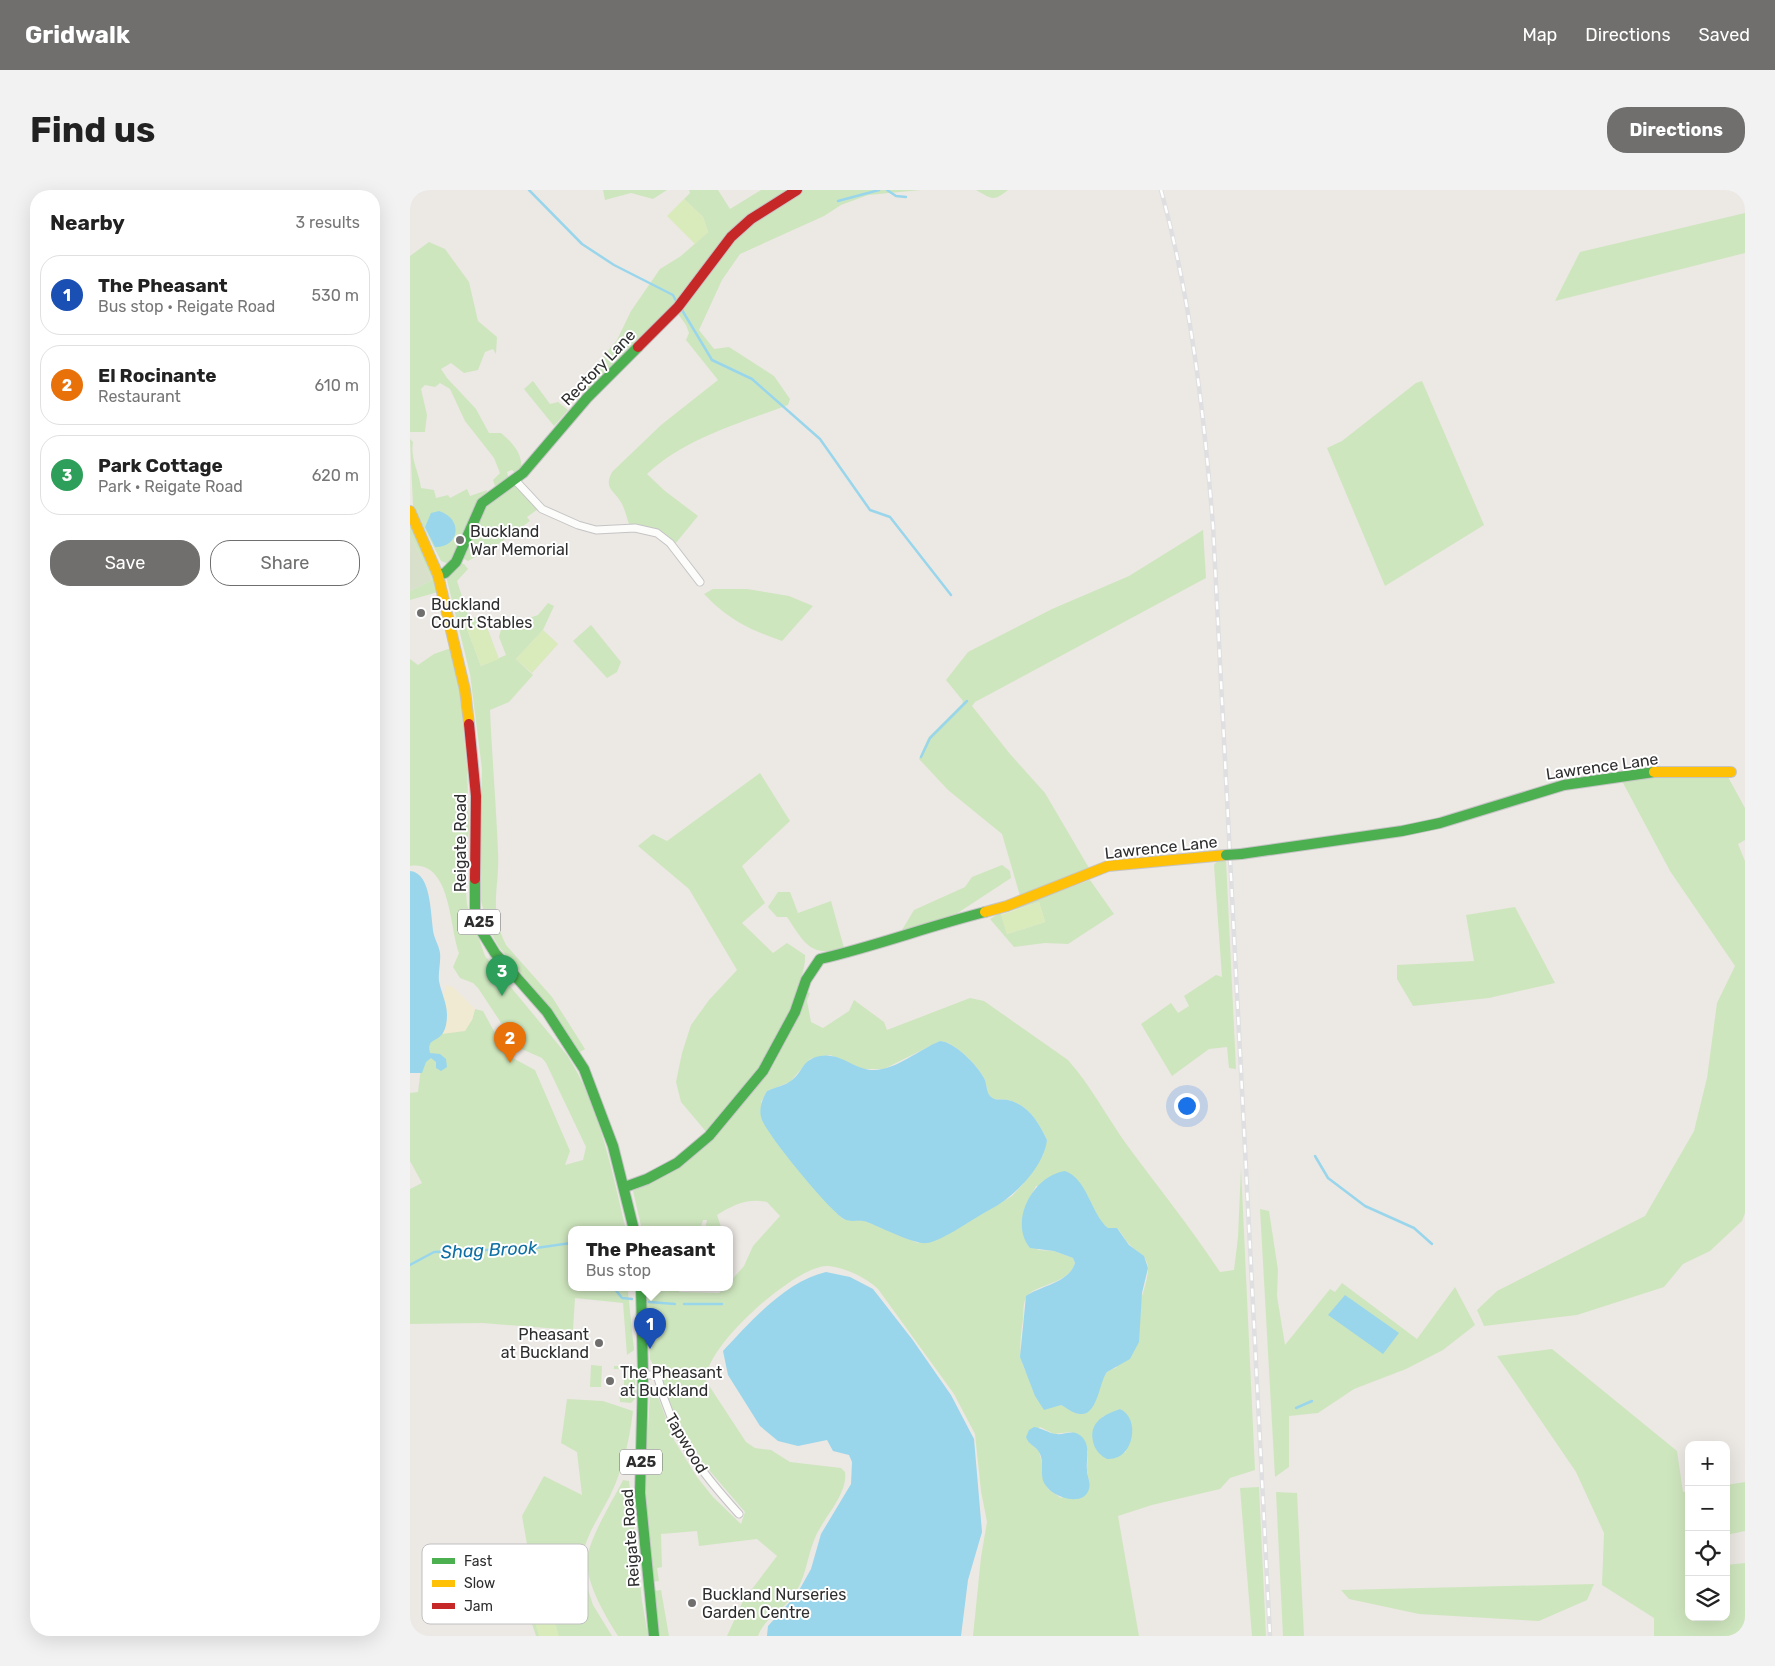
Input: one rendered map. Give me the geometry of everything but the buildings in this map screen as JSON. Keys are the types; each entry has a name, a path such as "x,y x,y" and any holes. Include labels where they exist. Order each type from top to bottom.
{"street":[{"name":"Rectory Lane","path":"438,575 445,573 456,562 482,503 515,480 548,446 587,398 678,307 731,237 751,219 797,190"},
{"path":"515,480 542,509 585,528 635,528 658,533 670,543 700,582"},
{"name":"Reigate Road","path":"410,511 438,575 465,690 477,813 475,910 480,925 496,953 547,1012 584,1069 613,1146 625,1187 633,1226"},
{"name":"Lawrence Lane","path":"625,1187 677,1163 709,1136 763,1071 795,1012 806,980 820,959 868,948 952,920 1006,906 1108,866 1241,854 1421,827 1564,785 1654,772 1731,772"},
{"name":"Reigate Road","path":"641,1291 643,1375 640,1493 654,1636"},
{"name":"Tapwood","path":"643,1375 654,1375 658,1378 665,1408 679,1436 703,1473 739,1514"}],"green space":[{"path":"603,190 667,190 653,199 631,193 605,200"},
{"path":"689,190 718,190 730,209 761,190 921,190 868,195 841,205 824,216 740,254 722,280 699,330 714,349 729,347 774,376 790,399 788,405 732,425 696,441 662,461 647,474 665,491 698,516 675,544 658,530 629,524 622,504 609,486 610,478 612,472 661,425 718,380 686,340 689,333 686,325 673,307 588,391 584,386 588,375 617,340 631,311 660,269 681,256 708,232 703,217 684,199 690,193"},
{"path":"976,190 1008,190 996,198 992,198"},
{"path":"684,199 703,217 708,232 695,244 667,216"},
{"path":"1745,213 1745,253 1555,301 1580,252"},
{"path":"429,242 445,249 469,282 478,321 497,337 496,354 493,349 485,352 478,370 464,373 451,363 441,369 476,409 489,433 501,433 513,444 518,453 521,468 515,473 512,470 507,472 509,479 495,486 493,480 500,473 494,458 465,421 450,389 440,383 435,387 425,385 421,389 427,415 425,432 410,432 410,256"},
{"path":"533,381 550,404 558,402 568,410 554,426 524,389"},
{"path":"1422,381 1484,525 1385,586 1327,448 1342,441 1416,383"},
{"path":"410,439 413,442 412,448 421,488 434,490 436,498 448,495 450,498 467,489 470,496 487,490 478,502 452,561 446,563 441,561 413,506"},
{"path":"511,485 516,486 538,509 527,517 530,521 482,556 479,555 468,561 462,558 484,505"},
{"path":"410,524 428,560 438,592 410,600 410,591 432,580 410,534"},
{"path":"1203,530 1206,578 975,702 972,706 1010,754 1045,793 1089,868 1020,896 1002,834 948,790 919,759 928,738 962,704 963,701 946,680 968,652 1052,609 1129,576"},
{"path":"410,534 432,580 410,591"},
{"path":"459,563 464,564 468,569 457,581 469,618 483,617 485,622 467,629 481,666 506,655 499,637 503,622 510,620 526,628 529,618 538,615 548,603 554,606 543,630 516,659 533,675 509,702 490,710 498,851 496,909 497,920 506,945 552,997 585,1049 580,1052 545,1002 499,947 488,928 481,901 479,871 482,769 470,674 446,576"},
{"path":"713,589 747,589 789,596 813,606 782,641 749,628 722,611 704,594"},
{"path":"485,622 499,659 481,666 467,629"},
{"path":"591,625 621,662 617,672 607,678 573,641"},
{"path":"543,630 558,644 532,673 516,659"},
{"path":"451,648 459,685 467,768 469,829 465,877 467,905 485,956 567,1055 578,1075 604,1140 625,1226 568,1226 568,1291 629,1291 634,1350 627,1355 623,1303 575,1298 573,1330 482,1323 410,1324 410,1189 422,1183 410,1161 410,1093 418,1092 424,1043 434,1035 472,1020 475,1009 483,1011 507,1055 535,1070 570,1151 565,1165 583,1160 586,1147 546,1063 542,1058 517,1047 478,988 473,983 460,978 453,967 459,953 450,912 441,884 434,873 423,867 410,866 410,659 418,665 434,654"},
{"path":"760,773 790,821 742,866 765,903 742,923 773,953 787,943 805,955 799,995 804,991 810,993 807,1001 811,1022 823,1028 849,1011 854,1000 884,1022 887,1030 970,998 984,1001 1068,1060 1092,1091 1127,1145 1220,1272 1234,1270 1238,1237 1241,1168 1255,1470 1230,1478 1220,1489 1152,1505 1118,1516 1139,1636 973,1636 981,1557 987,1522 981,1491 975,1434 954,1394 878,1289 854,1273 826,1266 812,1270 793,1280 773,1294 734,1330 719,1349 709,1367 706,1381 746,1442 755,1448 771,1450 790,1462 841,1468 845,1472 843,1489 815,1538 801,1583 789,1601 765,1623 758,1636 727,1636 743,1601 777,1556 757,1539 699,1546 697,1531 661,1534 662,1567 657,1568 659,1581 652,1582 645,1481 650,1393 654,1390 657,1394 674,1440 697,1477 713,1497 741,1524 745,1512 703,1463 671,1408 663,1383 650,1359 646,1291 719,1293 721,1291 733,1291 733,1278 744,1266 753,1246 780,1216 767,1202 753,1201 735,1205 717,1215 721,1226 706,1226 707,1220 703,1220 701,1226 641,1226 633,1191 654,1179 708,1134 681,1102 676,1082 682,1053 691,1025 709,1000 737,970 689,889 638,846 653,834 667,841","holes":["940,1041 952,1045 971,1061 985,1080 990,1096 994,1099 1015,1102 1027,1110 1047,1140 1043,1155 1023,1184 1012,1196 983,1213 918,1243 865,1221 843,1219 827,1203 771,1135 761,1102 767,1091 790,1082 810,1059 830,1055 863,1069 884,1069","1080,1184 1101,1222 1108,1228 1117,1228 1129,1244 1143,1256 1148,1267 1141,1301 1116,1368 1108,1371 1103,1377 1092,1407 1087,1412 1078,1414 1061,1405 1056,1405 1036,1385 1024,1368 1020,1348 1025,1300 1034,1291 1067,1275 1075,1263 1073,1258 1054,1251 1038,1250 1027,1203 1036,1186","1120,1409 1128,1417 1131,1429 1125,1453 1102,1417","1040,1427 1054,1434 1071,1432 1088,1451 1087,1469 1089,1483 1061,1498 1048,1489 1039,1451 1027,1440"]},
{"path":"1679,775 1728,777 1745,808 1745,840 1738,844 1745,861 1745,1213 1742,1221 1710,1251 1683,1264 1664,1287 1577,1315 1484,1326 1477,1310 1497,1291 1645,1216 1694,1131 1707,1078 1717,1003 1735,966 1670,871 1622,781 1645,777"},
{"path":"1226,860 1236,1069 1229,1068 1227,1047 1209,1049 1172,1076 1141,1024 1171,1003 1178,1013 1189,1006 1184,996 1216,975 1222,977 1214,865 1217,861"},
{"path":"1002,865 1010,871 1011,878 950,918 902,930 914,910 965,887 972,877"},
{"path":"1090,880 1114,914 1068,944 1045,943 1014,947 990,919 1000,913","holes":["1039,902 1045,922 1007,934 1001,914"]},
{"path":"778,892 790,892 798,913 831,901 844,948 833,951 816,950 804,941 787,917 777,917 768,907"},
{"path":"1039,902 1045,922 1007,934 1001,915"},
{"path":"1515,907 1555,983 1489,998 1413,1006 1397,979 1397,965 1474,961 1466,915"},
{"path":"1260,1209 1269,1211 1278,1270 1277,1296 1285,1345 1330,1289 1335,1292 1342,1283 1417,1339 1455,1287 1475,1325 1443,1350 1406,1369 1354,1389 1318,1413 1289,1416 1289,1467 1275,1477"},
{"path":"1552,1349 1677,1451 1683,1492 1685,1492 1685,1621 1730,1621 1730,1565 1745,1563 1745,1636 1654,1636 1654,1618 1602,1585 1604,1533 1576,1472 1497,1356"},
{"path":"591,1365 602,1366 601,1387 590,1387"},
{"path":"614,1366 628,1366 635,1371 635,1399 631,1403 620,1402 619,1391 624,1391 624,1369 614,1369"},
{"path":"567,1399 603,1401 633,1411 627,1448 620,1473 586,1544 527,1544 522,1516 544,1476 582,1495 577,1452 561,1443"},
{"path":"623,1480 629,1481 642,1601 648,1636 618,1636 596,1597 589,1575 588,1554 599,1526"},
{"path":"1745,1482 1745,1531 1730,1534 1730,1486 1730,1484"},
{"path":"1259,1487 1266,1636 1252,1636 1240,1488"},
{"path":"1276,1492 1297,1493 1304,1636 1283,1636"},
{"path":"1594,1584 1587,1600 1539,1621 1419,1614 1349,1599 1341,1590"},
{"path":"588,1589 593,1605 612,1636 536,1636 532,1624 588,1624"},
{"path":"661,1590 669,1636 660,1636 654,1591"},
{"path":"535,1624 556,1624 559,1636 539,1636"}],"sand":[{"path":"446,985 453,987 475,1009 472,1020 465,1031 434,1035"}],"water":[{"path":"439,511 453,521 455,533 449,543 435,547 425,527 431,513"},
{"path":"410,871 417,874 423,880 427,888 434,935 440,953 439,981 446,1006 447,1020 443,1033 431,1043 429,1048 430,1053 440,1054 446,1059 447,1067 441,1071 436,1068 436,1062 431,1058 426,1062 422,1073 410,1073"},
{"path":"940,1041 952,1045 971,1061 984,1078 992,1098 1015,1102 1027,1110 1037,1121 1047,1140 1045,1150 1034,1171 1009,1197 942,1238 922,1243 906,1239 867,1222 844,1219 836,1213 813,1188 767,1129 762,1120 761,1109 762,1101 767,1091 789,1082 796,1077 809,1060 814,1058 828,1055 867,1069 882,1069 891,1067"},
{"path":"1065,1171 1079,1181 1102,1222 1108,1228 1117,1228 1129,1245 1144,1256 1148,1268 1142,1293 1139,1342 1130,1359 1107,1372 1091,1410 1080,1414 1061,1405 1044,1410 1035,1396 1020,1357 1026,1296 1061,1280 1072,1270 1075,1263 1073,1258 1054,1251 1030,1248 1024,1237 1022,1225 1023,1213 1035,1190 1043,1181 1054,1174"},
{"path":"826,1272 850,1277 873,1289 912,1339 951,1395 974,1439 982,1532 968,1580 961,1636 767,1636 768,1626 797,1594 811,1569 821,1534 851,1484 852,1462 849,1455 833,1451 827,1440 798,1446 778,1441 760,1426 728,1375 723,1351 757,1316 783,1293 811,1277"},
{"path":"1345,1295 1399,1333 1383,1354 1328,1315"},
{"path":"1120,1409 1127,1414 1131,1421 1132,1438 1129,1446 1123,1453 1116,1458 1107,1459 1095,1447 1092,1438 1094,1426 1102,1417"},
{"path":"1034,1427 1050,1433 1075,1433 1082,1437 1087,1445 1089,1489 1086,1495 1081,1498 1069,1499 1056,1494 1047,1487 1042,1475 1040,1454 1026,1437 1029,1430"}],"waterway":[{"path":"529,190 582,244 614,265 673,295 676,301"},
{"path":"838,201 879,190"},
{"path":"887,190 896,196 906,197"},
{"path":"682,310 712,360 752,379 820,439 870,510 890,517 951,595"},
{"path":"921,757 930,738 967,701"},
{"path":"1315,1156 1328,1178 1365,1206 1414,1228 1432,1244"},
{"name":"Shag Brook","path":"410,1265 434,1252 536,1248 568,1243"},
{"name":"Shag Brook","path":"616,1291 622,1298 632,1299"},
{"name":"Shag Brook","path":"649,1302 675,1304"},
{"name":"Shag Brook","path":"684,1304 722,1304"},
{"path":"1296,1408 1312,1401"}],"railway":[{"path":"1161,190 1181,273 1195,357 1201,399 1213,526 1270,1636"}],"traffic: fast":[{"path":"438,575 445,573 456,562 482,503 523,473 587,398 638,347"},
{"path":"1241,854 1402,831 1440,823 1564,785 1654,772"},
{"path":"1226,855 1241,854"},
{"path":"475,879 475,910 482,932 495,953 547,1012 584,1069 613,1146 633,1226"},
{"path":"625,1187 647,1179 677,1163 709,1136 763,1071 795,1012 806,980 820,959 985,912"},
{"path":"641,1291 643,1375 640,1493 654,1636"}],"traffic: slow":[{"path":"410,511 438,575 465,690 469,724"},
{"path":"1654,772 1731,772"},
{"path":"985,912 1007,906 1108,866 1226,855"}],"traffic: jam":[{"path":"638,347 678,307 731,237 751,219 797,190"},
{"path":"469,724 476,796 475,879"}],"place":[{"name":"Buckland War Memorial","path":"460,540"},
{"name":"Buckland Court Stables","path":"421,613"},
{"name":"Park Cottage","path":"502,996"},
{"name":"El Rocinante","path":"510,1063"},
{"name":"Pheasant at Buckland","path":"599,1343"},
{"name":"The Pheasant","path":"650,1349"},
{"name":"The Pheasant at Buckland","path":"610,1381"},
{"name":"Buckland Nurseries Garden Centre","path":"692,1603"}]}
